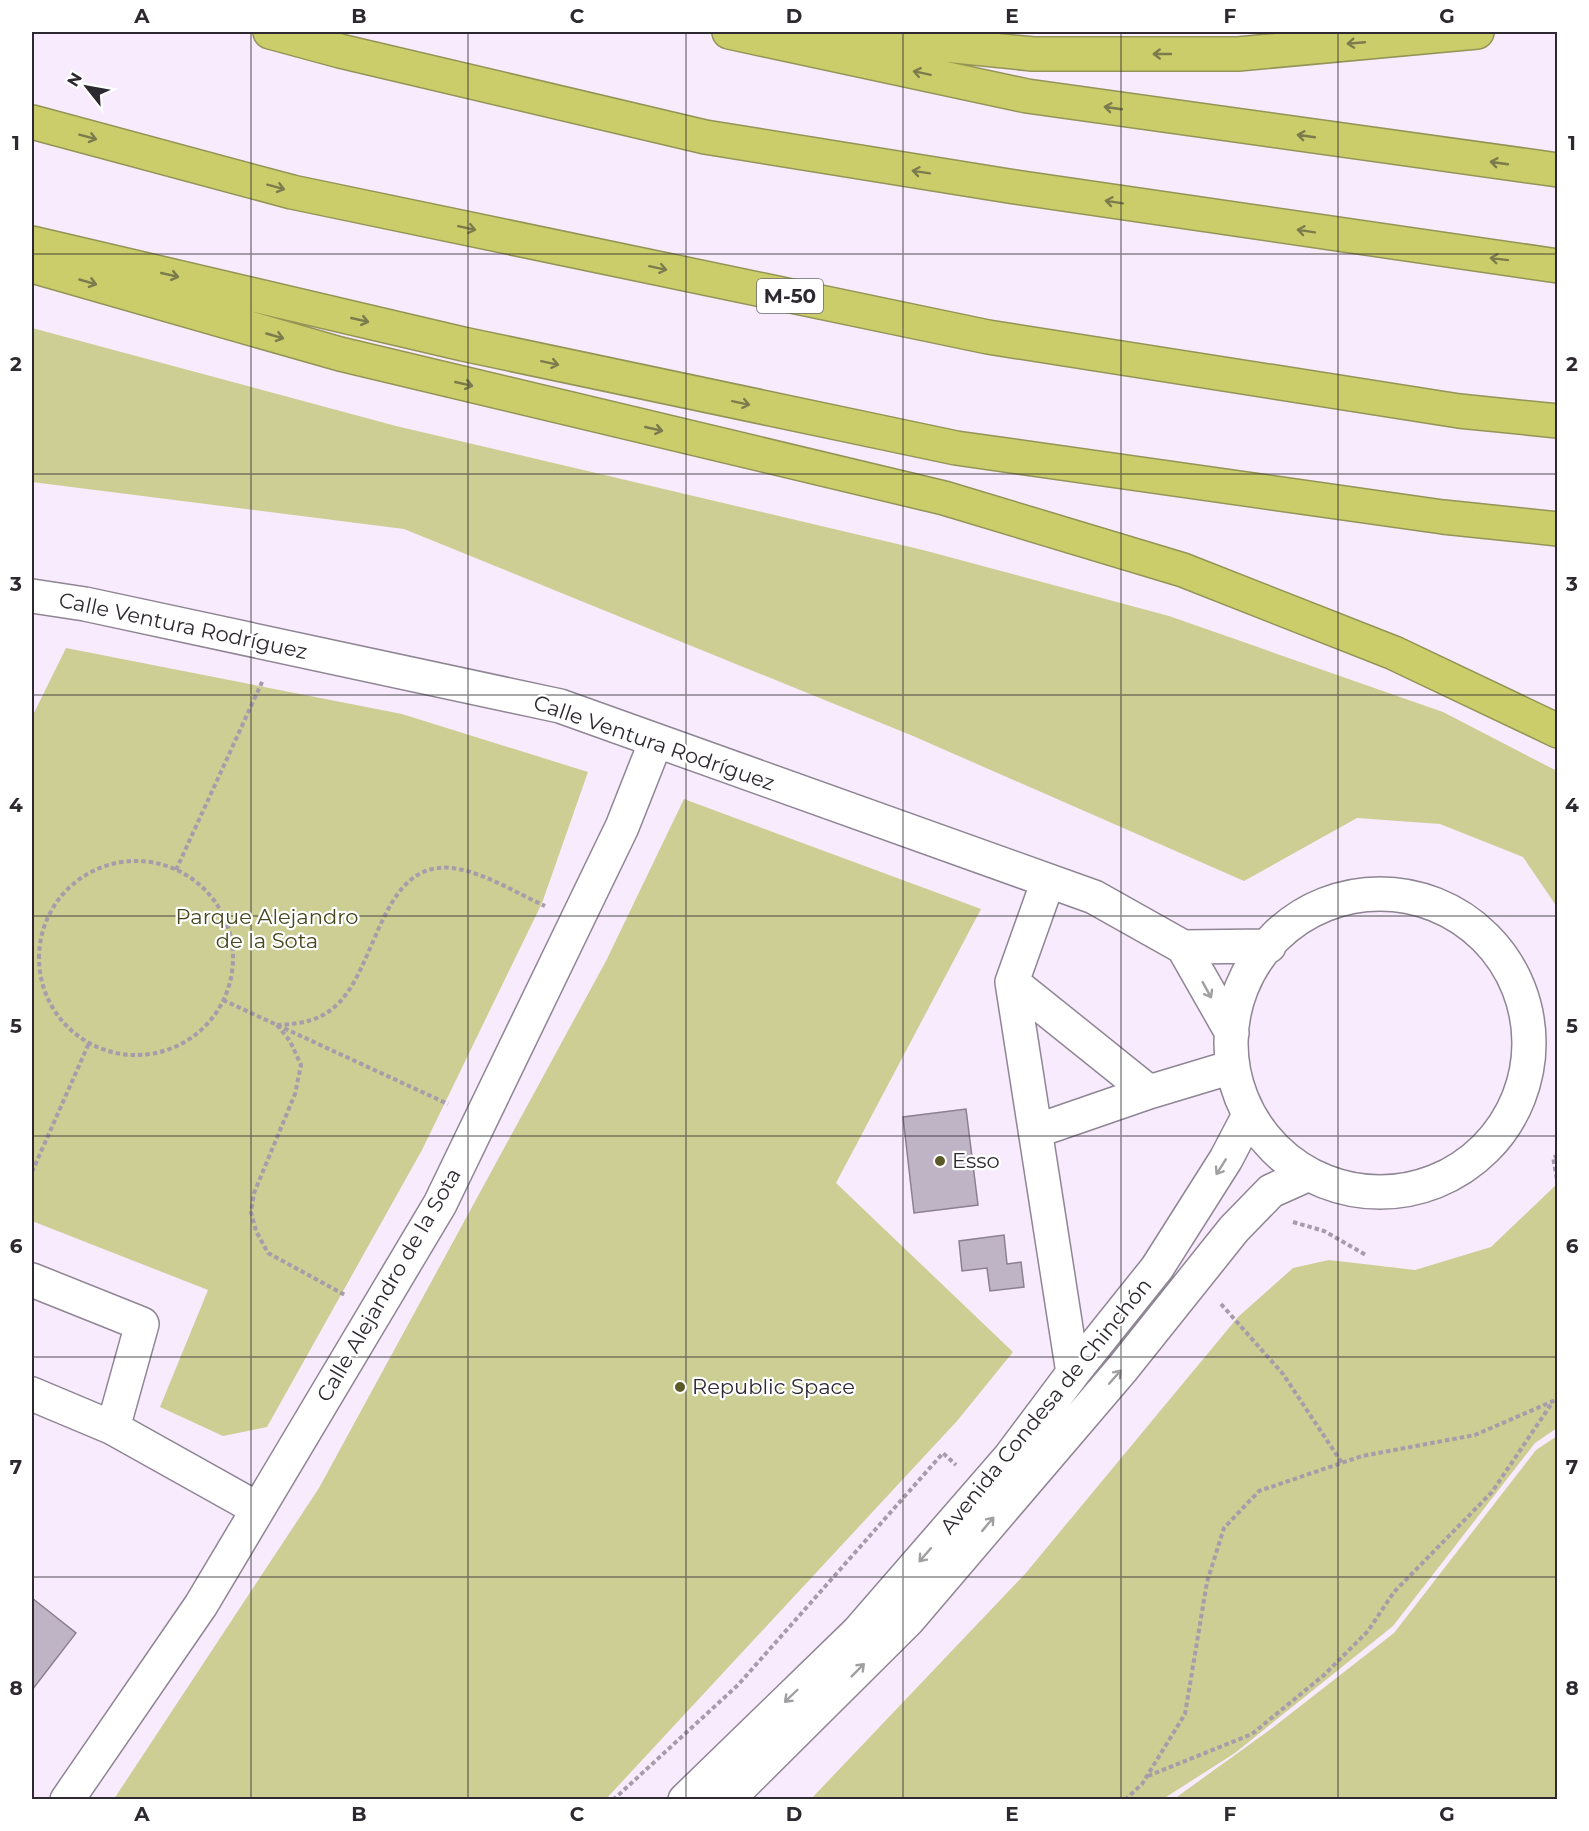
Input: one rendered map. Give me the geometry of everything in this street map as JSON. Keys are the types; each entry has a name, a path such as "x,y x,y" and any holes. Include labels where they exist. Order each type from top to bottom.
{"highway":[{"path":"270,32 340,51 705,137 1027,189 1557,266"},
{"path":"729,32 1027,96 1557,170"},
{"path":"814,32 1033,54 1238,54 1477,32"},
{"name":"M-50","path":"32,122 292,192 988,338 1459,411 1557,421"},
{"path":"32,243 463,344 956,448 1443,517 1557,529"},
{"path":"32,266 340,354 944,498 1183,570 1395,653 1557,730"}],"street":[{"name":"Calle Ventura Rodríguez","path":"32,596 86,604 560,706 1094,897 1183,947 1269,946"},
{"name":"Calle Alejandro de la Sota","path":"67,1800 201,1605 440,1204 622,827 656,741"},
{"path":"1048,881 1012,982 1073,1373"},
{"path":"1378,893 1428,900 1473,925 1507,962 1527,1009 1529,1061 1514,1110 1484,1150 1441,1179 1392,1192 1349,1189 1309,1174 1275,1149 1249,1115 1232,1067 1233,1016 1251,967 1269,946 1284,928 1328,902 1378,893"},
{"path":"1183,947 1232,1034"},
{"path":"1012,982 1149,1092"},
{"path":"1036,1131 1149,1092 1232,1067"},
{"name":"Avenida Condesa de Chinchón","path":"685,1800 858,1632 1010,1457 1073,1373 1157,1268 1226,1159 1249,1115"},
{"name":"Avenida Condesa de Chinchón","path":"727,1800 908,1620 1123,1368 1234,1228 1271,1191 1309,1174"},
{"path":"32,1280 142,1324 113,1428"},
{"path":"32,1394 113,1428 258,1509"}],"path":[{"path":"176,870 267,672"},
{"path":"129,861 162,864 176,870 190,877 214,899 228,927 233,960 223,1000 211,1020 187,1041 156,1053 124,1055 89,1043 67,1027 48,1001 39,970 40,939 52,909 72,884 99,867 129,861"},
{"path":"276,1025 303,1023 334,1008 359,970 394,898 407,881 420,875 439,868 469,871 547,907"},
{"path":"223,1000 455,1107"},
{"path":"276,1025 290,1041 301,1065 295,1094 254,1193 251,1212 256,1231 268,1253 351,1298"},
{"path":"32,1172 89,1043"},
{"path":"1557,1156 1553,1157 1557,1185"},
{"path":"1214,1296 1283,1374 1342,1463"},
{"path":"1125,1800 1147,1777 1185,1714 1207,1582 1224,1528 1259,1491 1362,1456 1474,1435 1555,1400"},
{"path":"1147,1777 1252,1734 1324,1676 1368,1631 1394,1592 1492,1492 1555,1400"}],"green space":[{"path":"32,328 396,426 923,550 1169,616 1443,712 1557,771 1557,907 1523,857 1440,824 1357,818 1244,881 913,736 404,529 32,482"},
{"name":"Parque Alejandro de la Sota","path":"66,648 402,714 588,772 542,903 422,1150 267,1427 223,1436 160,1407 208,1290 32,1221 32,717"},
{"name":"Republic Space","path":"684,799 981,909 836,1183 1013,1352 957,1421 606,1799 114,1799 319,1488 606,961"},
{"path":"1557,1184 1557,1428 1535,1443 1393,1626 1235,1753 1163,1799 811,1799 1025,1574 1238,1317 1293,1268 1329,1260 1415,1270 1491,1247"},
{"path":"1557,1436 1557,1799 1174,1799 1271,1729 1394,1633 1536,1450"}],"building":[{"name":"Esso","path":"966,1109 978,1205 914,1213 903,1117"},
{"path":"1004,1235 1007,1264 1021,1262 1024,1287 990,1291 987,1268 962,1271 959,1241"},
{"path":"32,1598 76,1633 32,1690"}],"place":[{"name":"Esso","path":"940,1161"},
{"name":"Republic Space","path":"680,1387"}]}
